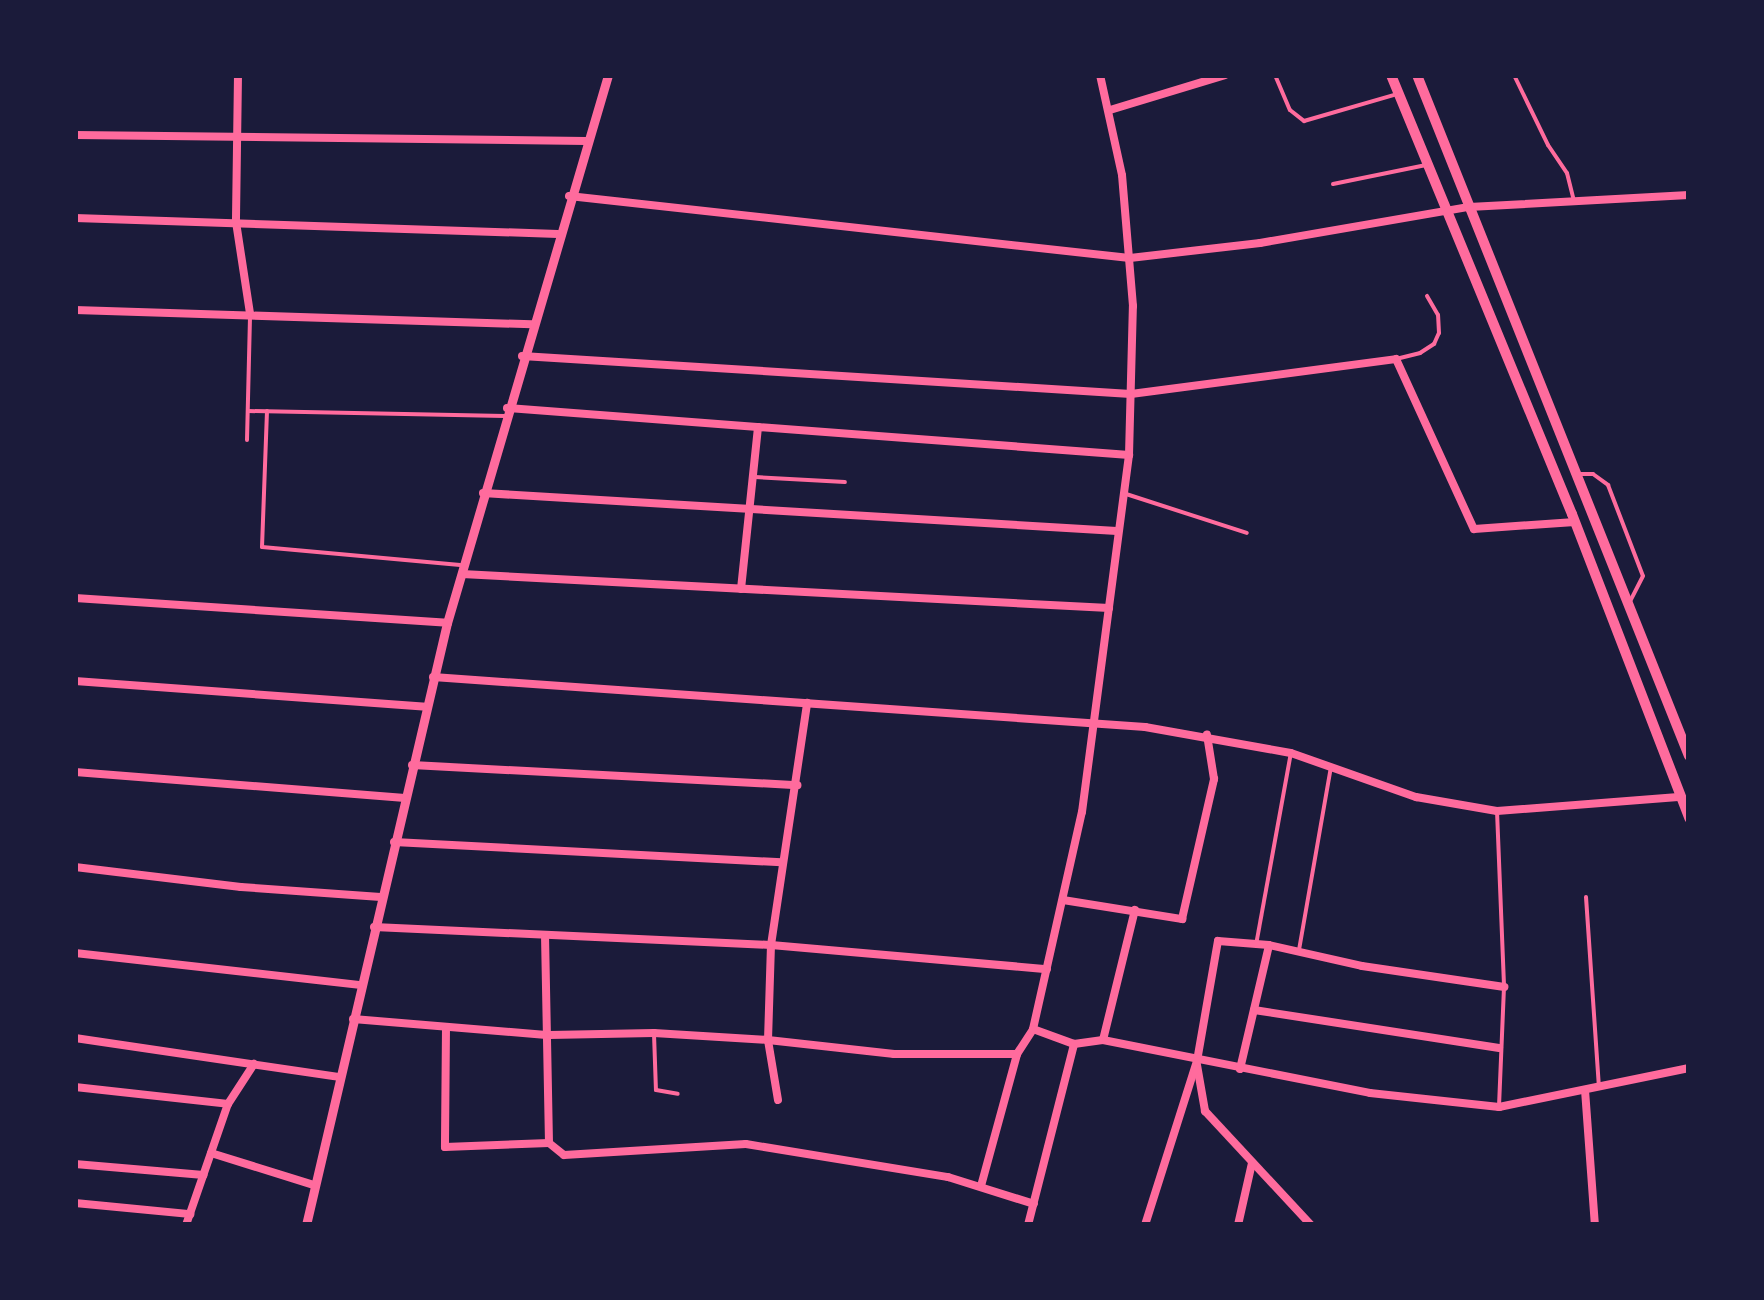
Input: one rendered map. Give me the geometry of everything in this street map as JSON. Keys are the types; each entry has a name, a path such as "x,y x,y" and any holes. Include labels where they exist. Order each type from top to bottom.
{"main road":[{"path":"1391,75 1575,522 1689,818"},
{"path":"1417,75 1689,756"}],"street":[{"path":"238,75 236,222 250,314"},
{"path":"306,1225 447,623 569,196 608,75"},
{"path":"981,1186 1018,1054 1034,1029 1063,900 1094,723 1129,454 1130,258 1122,175 1100,75"},
{"path":"1110,110 1225,75"},
{"path":"75,135 586,141"},
{"path":"569,196 1130,258 1260,243 1470,208 1689,195"},
{"path":"75,218 558,234"},
{"path":"75,310 532,324"},
{"path":"522,356 1131,394 1396,359 1474,529 1575,522"},
{"path":"506,412 1129,454"},
{"path":"741,588 758,427"},
{"path":"484,492 1117,531"},
{"path":"463,570 1109,608"},
{"path":"75,598 447,623"},
{"path":"434,677 1094,723 1207,735 1291,752 1416,798 1496,811 1681,797"},
{"path":"75,681 426,708"},
{"path":"778,1100 768,1040 770,945 807,703"},
{"path":"1063,900 1182,919 1214,778 1207,735"},
{"path":"412,765 797,784"},
{"path":"75,772 405,798"},
{"path":"394,842 781,862"},
{"path":"75,868 241,887 382,897"},
{"path":"1103,1040 1135,910"},
{"path":"374,928 770,945 1047,968"},
{"path":"545,935 549,1142"},
{"path":"1145,1225 1196,1061 1218,941 1270,945 1504,987"},
{"path":"1240,1069 1270,945"},
{"path":"75,952 361,985"},
{"path":"1254,1010 1499,1048"},
{"path":"353,1019 549,1035 654,1033 768,1040 894,1054 1018,1054"},
{"path":"446,1027 445,1147 549,1142 564,1155 746,1144 981,1186 1034,1204"},
{"path":"1034,1029 1074,1044 1103,1040 1389,1096 1499,1107 1689,1068"},
{"path":"75,1038 340,1077"},
{"path":"1028,1225 1074,1044"},
{"path":"1196,1061 1205,1110 1312,1225"},
{"path":"186,1225 228,1104 254,1064"},
{"path":"75,1088 228,1104"},
{"path":"1585,1090 1595,1225"},
{"path":"211,1153 314,1185"},
{"path":"1238,1225 1252,1163"},
{"path":"75,1164 204,1174"},
{"path":"75,1203 190,1214"}],"lane":[{"path":"1275,75 1290,110 1304,121 1399,94"},
{"path":"1514,75 1548,145 1567,173 1574,202"},
{"path":"1333,184 1428,165"},
{"path":"1396,359 1420,354 1439,333 1438,315 1427,296"},
{"path":"247,440 250,314"},
{"path":"248,410 506,412"},
{"path":"267,411 262,547 463,570"},
{"path":"1578,474 1593,474 1608,485 1644,576 1628,605"},
{"path":"752,476 845,482"},
{"path":"1123,492 1247,533"},
{"path":"1256,946 1291,752"},
{"path":"1298,952 1330,767"},
{"path":"1496,811 1504,987 1499,1107"},
{"path":"1586,897 1600,1087"},
{"path":"654,1033 656,1090 678,1094"}]}
